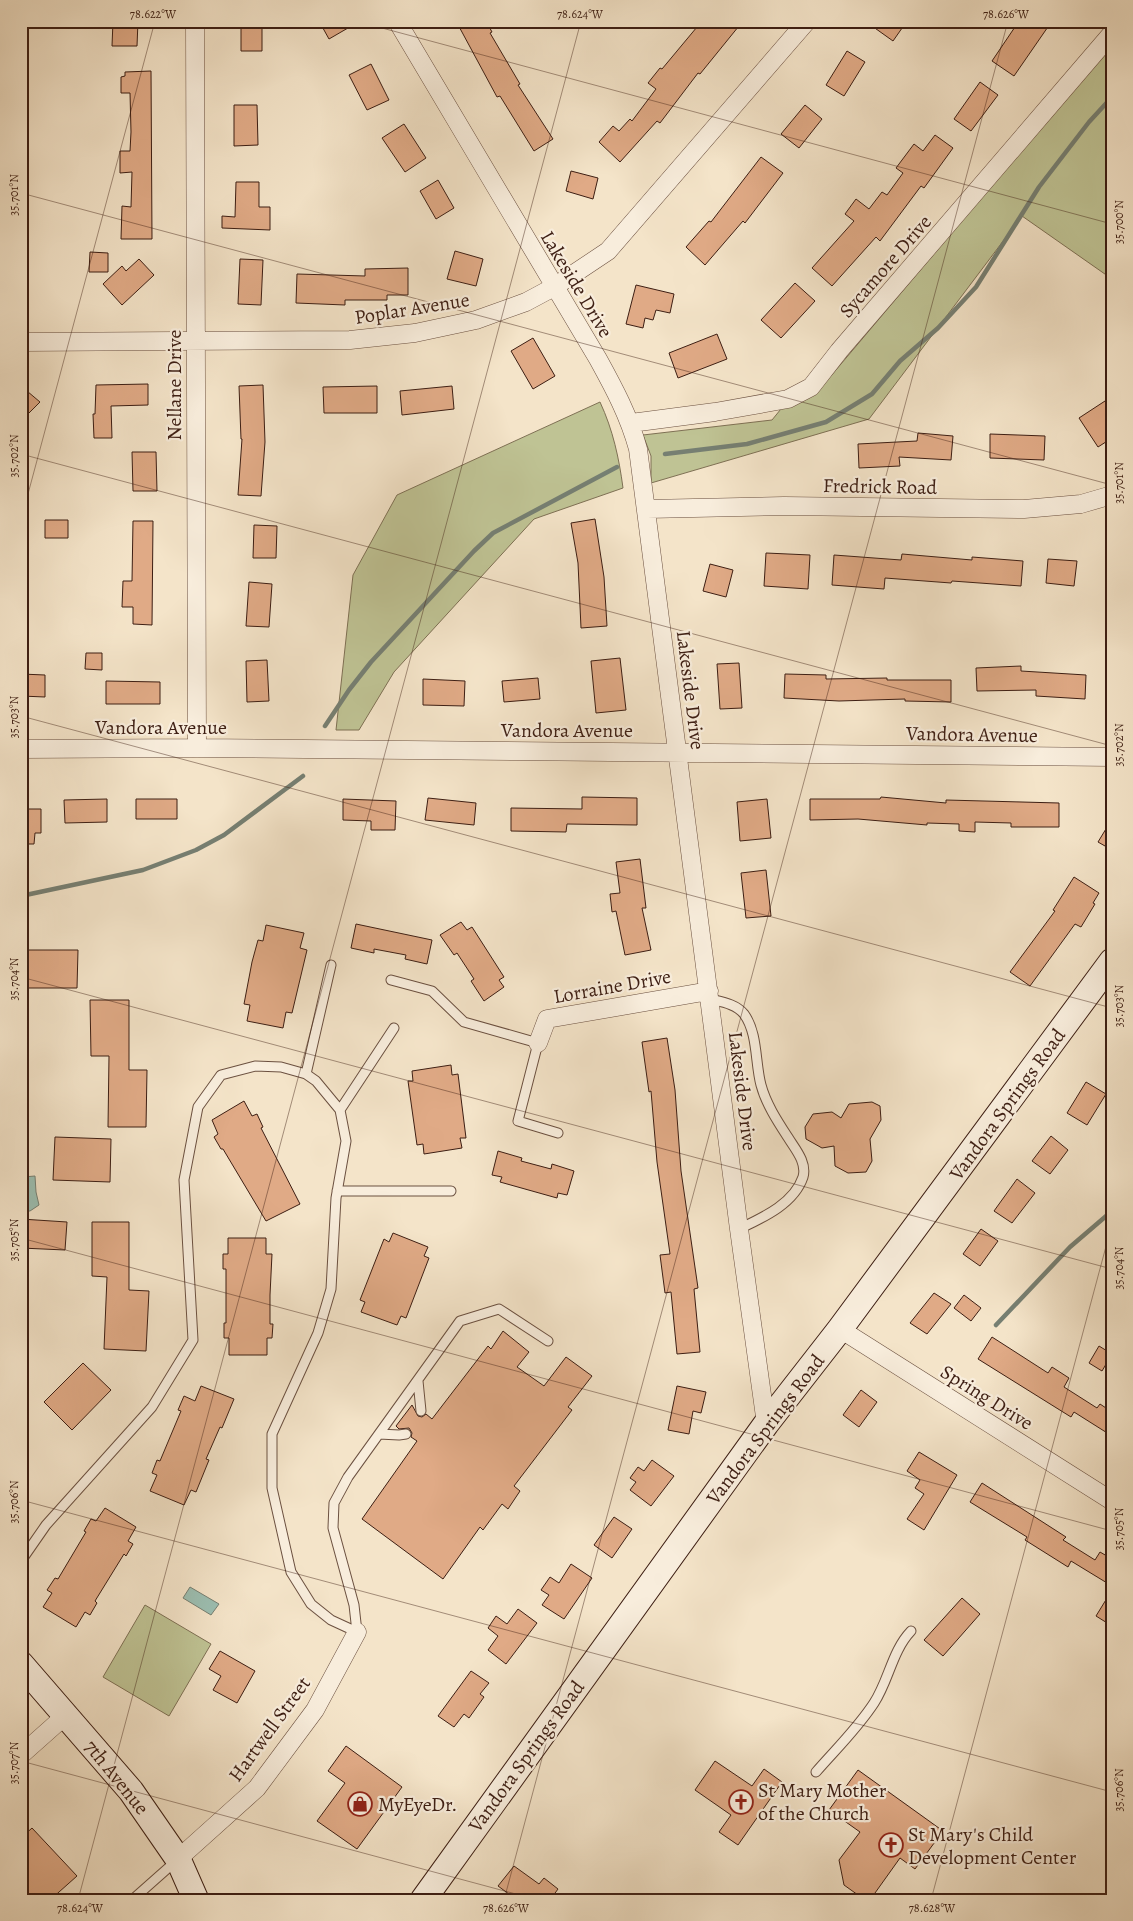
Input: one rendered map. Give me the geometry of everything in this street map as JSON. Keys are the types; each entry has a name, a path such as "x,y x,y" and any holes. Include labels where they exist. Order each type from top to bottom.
{"street":[{"name":"Nellane Drive","path":"195,21 197,748"},
{"name":"Lakeside Drive","path":"396,21 598,359 631,423 638,449 766,1424"},
{"name":"Poplar Avenue","path":"21,342 350,340 414,333 476,320 526,302 554,287 608,251 807,21"},
{"name":"Sycamore Drive","path":"631,423 788,400 811,387 839,351 1112,33"},
{"name":"Fredrick Road","path":"647,509 784,506 1024,509 1081,504 1112,495"},
{"name":"Vandora Avenue","path":"21,749 197,748 1112,757"},
{"name":"Vandora Springs Road","path":"423,1900 766,1424 840,1329 1112,961"},
{"name":"Lorraine Drive","path":"538,1043 547,1019 710,995"},
{"name":"Spring Drive","path":"840,1329 1112,1501"},
{"name":"Hartwell Street","path":"178,1859 257,1788 315,1710 357,1632"},
{"name":"7th Avenue","path":"21,1664 131,1791 178,1859 196,1900"},
{"path":"21,1756 66,1715"}],"lane":[{"path":"306,1074 331,965"},
{"path":"391,980 432,991 464,1022 538,1043 518,1121 558,1133"},
{"path":"710,995 734,1005 744,1014 752,1031 761,1086 771,1110 803,1160 803,1176 795,1191 774,1212 739,1229"},
{"path":"340,1110 394,1028"},
{"path":"21,1561 46,1525 152,1407 193,1340 184,1180 198,1107 221,1075 255,1066 281,1067 306,1074 316,1081 340,1110 346,1142 337,1191 331,1288 318,1333 272,1434 272,1488 291,1572 311,1604 331,1620 357,1632"},
{"path":"337,1191 451,1191"},
{"path":"357,1632 354,1605 333,1528 334,1503 348,1477 460,1321 499,1309 548,1341"},
{"path":"418,1380 421,1411"},
{"path":"379,1434 406,1434"},
{"path":"816,1772 856,1728 874,1703 885,1684 892,1661 904,1639 911,1631"},
{"path":"132,1900 178,1859"}],"green space":[{"path":"1112,43 1112,279 1022,216 869,419 651,483 651,456 643,435 772,420 785,404 822,386"},
{"path":"600,402 615,444 623,488 534,519 394,672 359,730 336,730 353,575 397,495"},
{"path":"145,1605 211,1644 169,1716 103,1677"}],"shaded area":[{"path":"35,1176 39,1205 30,1211 21,1211 23,1177"},
{"path":"190,1587 219,1604 211,1615 183,1598"}],"building":[{"path":"113,21 138,21 137,46 112,46"},
{"path":"241,21 262,21 262,51 241,51"},
{"path":"319,21 360,21 329,39"},
{"path":"456,21 486,21 492,32 490,33 520,84 518,85 553,139 534,151 500,96 497,97"},
{"path":"702,21 743,21 700,74 698,73 660,123 657,121 620,162 599,142 613,126 619,131 630,119 632,121 656,89 648,83"},
{"path":"865,21 907,21 893,41"},
{"path":"1019,21 1052,21 1014,76 992,61"},
{"path":"847,51 865,62 844,96 826,85"},
{"path":"371,64 389,100 367,110 349,75"},
{"path":"151,71 152,239 121,239 122,206 131,207 132,172 120,173 120,151 130,151 131,132 130,93 121,93 121,77 125,76 125,72"},
{"path":"980,82 998,95 971,131 954,119"},
{"path":"234,105 257,105 258,145 234,146"},
{"path":"805,105 822,119 799,148 781,134"},
{"path":"404,124 426,158 405,172 382,138"},
{"path":"935,135 953,148 924,188 921,186 880,241 876,237 832,286 812,268 854,221 845,214 856,199 869,209 882,192 887,195 903,173 896,168 914,144 923,151"},
{"path":"761,157 783,173 745,223 743,221 705,265 686,247 709,221 711,222"},
{"path":"571,171 598,178 593,199 566,191"},
{"path":"438,180 454,208 436,219 420,191"},
{"path":"236,182 259,182 259,207 270,207 270,230 222,228 222,216 235,217"},
{"path":"455,251 483,259 476,286 447,279"},
{"path":"90,252 108,253 108,272 89,272"},
{"path":"139,259 154,275 122,305 103,284 122,266 126,271"},
{"path":"240,259 263,260 261,305 238,304"},
{"path":"408,268 408,295 387,295 387,300 345,300 345,305 296,303 297,274 365,276 365,269"},
{"path":"795,283 815,301 781,338 761,320"},
{"path":"636,285 674,294 670,313 656,310 653,320 645,318 643,328 626,324"},
{"path":"717,334 727,359 678,378 669,353"},
{"path":"533,338 555,376 533,389 511,351"},
{"path":"148,384 148,405 111,406 112,438 94,438 93,414 95,414 96,385"},
{"path":"263,385 265,442 261,496 238,495 242,439 239,386"},
{"path":"21,386 40,402 21,421"},
{"path":"377,386 377,413 324,413 323,387"},
{"path":"452,386 454,409 402,415 400,391"},
{"path":"1105,401 1112,411 1112,438 1098,447 1079,418"},
{"path":"918,433 953,436 951,460 899,457 900,466 859,468 858,444 917,441"},
{"path":"990,434 1045,436 1044,460 990,458"},
{"path":"132,452 156,452 157,491 133,491"},
{"path":"595,519 604,577 607,626 581,628 578,563 571,523"},
{"path":"45,520 68,520 68,538 45,538"},
{"path":"133,521 153,521 152,625 133,624 133,607 122,607 123,581 132,581"},
{"path":"254,525 277,526 276,558 253,558"},
{"path":"766,553 810,555 808,589 764,586"},
{"path":"902,554 972,560 972,557 1023,561 1021,586 885,578 884,589 832,585 834,555 901,560"},
{"path":"1048,559 1077,561 1074,586 1046,583"},
{"path":"710,564 733,570 726,597 703,591"},
{"path":"249,582 272,584 269,627 246,626"},
{"path":"86,653 102,653 102,670 85,669"},
{"path":"620,658 626,710 596,713 591,661"},
{"path":"267,660 269,701 247,702 246,661"},
{"path":"739,663 742,708 720,709 717,664"},
{"path":"1021,666 1021,671 1086,675 1085,699 1036,696 1036,690 977,691 976,668"},
{"path":"21,674 45,675 45,697 21,696"},
{"path":"785,674 826,675 826,679 951,680 951,702 905,701 905,699 839,701 784,698"},
{"path":"538,678 540,699 504,702 502,681"},
{"path":"423,679 465,681 464,706 423,705"},
{"path":"106,681 160,682 160,704 106,704"},
{"path":"582,797 637,798 637,825 567,824 566,832 511,831 511,808 582,809"},
{"path":"881,797 946,803 946,800 1059,803 1059,827 1011,827 1011,823 975,822 975,832 959,831 959,824 927,823 927,825 858,819 810,820 810,799 880,799"},
{"path":"428,798 476,803 474,825 425,820"},
{"path":"107,799 107,822 65,823 64,800"},
{"path":"136,799 177,799 177,819 136,819"},
{"path":"343,799 396,801 395,830 371,830 371,821 343,820"},
{"path":"767,799 771,838 740,841 737,802"},
{"path":"21,809 41,809 41,833 35,833 34,844 21,844"},
{"path":"1112,819 1112,850 1098,842"},
{"path":"640,859 646,908 642,908 651,950 625,955 616,911 612,912 610,894 620,893 616,862"},
{"path":"766,870 771,916 746,918 741,873"},
{"path":"1074,877 1099,893 1093,903 1095,904 1081,927 1075,924 1030,986 1010,972 1055,911 1053,910"},
{"path":"461,922 467,930 472,927 504,977 499,980 504,987 484,1001 471,981 474,979 457,953 454,955 440,935"},
{"path":"356,924 432,940 427,964 405,959 406,955 374,949 374,953 351,948"},
{"path":"266,925 304,933 300,948 307,950 292,1013 286,1012 283,1028 247,1021 250,1005 244,1004 258,940 263,941"},
{"path":"21,950 78,950 77,988 21,988"},
{"path":"90,1000 129,1000 129,1070 147,1070 146,1127 108,1127 109,1056 91,1056"},
{"path":"667,1038 675,1090 681,1171 698,1288 694,1289 700,1352 677,1354 671,1292 665,1293 660,1255 670,1254 657,1162 651,1091 649,1092 642,1042"},
{"path":"451,1065 452,1075 458,1074 466,1138 460,1138 462,1148 424,1154 423,1144 417,1145 408,1081 413,1081 412,1071"},
{"path":"1086,1082 1106,1094 1087,1125 1067,1113"},
{"path":"244,1101 252,1116 257,1114 263,1127 261,1128 300,1204 266,1221 214,1137 218,1134 212,1120"},
{"path":"872,1102 880,1106 881,1120 870,1139 872,1161 866,1172 848,1173 835,1166 834,1146 822,1148 806,1139 805,1127 813,1114 832,1112 841,1118 849,1104"},
{"path":"1051,1136 1068,1150 1050,1174 1032,1161"},
{"path":"55,1137 111,1139 110,1182 53,1180"},
{"path":"498,1151 522,1158 521,1161 551,1169 552,1164 574,1171 567,1195 558,1193 557,1198 500,1182 502,1177 492,1175"},
{"path":"1017,1179 1035,1193 1012,1223 994,1211"},
{"path":"21,1219 67,1222 65,1250 21,1248"},
{"path":"92,1222 129,1222 129,1290 149,1291 146,1351 104,1349 107,1277 92,1276"},
{"path":"981,1229 998,1241 980,1266 963,1254"},
{"path":"393,1233 428,1247 424,1256 429,1258 406,1318 401,1316 397,1325 361,1312 365,1302 360,1300 384,1239 389,1242"},
{"path":"228,1238 266,1238 266,1254 272,1254 270,1324 273,1324 272,1338 267,1338 267,1355 229,1355 229,1338 224,1338 224,1323 226,1323 226,1269 223,1269 223,1254 228,1254"},
{"path":"934,1293 951,1304 927,1334 910,1323"},
{"path":"964,1295 981,1308 971,1321 954,1308"},
{"path":"503,1331 529,1352 517,1367 544,1386 566,1357 592,1376 568,1407 572,1410 514,1486 520,1491 508,1509 502,1504 483,1530 480,1527 443,1579 362,1519 417,1441 411,1437 412,1433 409,1428 399,1429 396,1426 412,1405 418,1416 422,1417 426,1414 432,1419 488,1346 491,1349"},
{"path":"992,1337 1048,1373 1052,1367 1069,1378 1064,1387 1097,1408 1100,1404 1112,1412 1112,1436 1074,1412 1071,1417 978,1359"},
{"path":"1099,1346 1112,1354 1102,1371 1089,1363"},
{"path":"83,1363 111,1390 72,1430 44,1402"},
{"path":"201,1386 234,1399 206,1459 209,1460 196,1492 191,1490 184,1505 150,1491 157,1475 152,1473 157,1460 160,1461 181,1411 178,1410 184,1396 195,1401"},
{"path":"677,1386 706,1392 701,1413 693,1411 689,1434 668,1430"},
{"path":"861,1390 877,1402 859,1427 843,1415"},
{"path":"919,1452 957,1475 924,1530 907,1519 924,1494 915,1488 920,1480 907,1471"},
{"path":"652,1460 674,1476 651,1506 630,1490 636,1482 630,1478 638,1467 644,1471"},
{"path":"982,1483 1066,1537 1063,1540 1095,1560 1100,1552 1112,1559 1112,1586 1071,1561 1068,1567 1025,1540 1027,1537 970,1502"},
{"path":"105,1508 136,1527 128,1541 133,1544 126,1556 124,1554 95,1601 97,1603 90,1615 85,1612 76,1627 43,1607 52,1593 47,1590 55,1578 58,1579 86,1532 84,1531 91,1519 96,1521"},
{"path":"614,1517 632,1529 612,1558 594,1545"},
{"path":"571,1564 592,1578 564,1619 542,1605 549,1595 541,1590 550,1577 559,1583"},
{"path":"1112,1590 1112,1626 1096,1616"},
{"path":"962,1598 980,1614 943,1656 924,1640"},
{"path":"518,1609 537,1623 506,1664 488,1650 498,1636 488,1628 496,1616 507,1624"},
{"path":"220,1651 255,1671 237,1703 213,1690 221,1676 209,1669"},
{"path":"471,1671 489,1683 480,1694 484,1697 469,1718 464,1714 454,1727 438,1716"},
{"name":"MyEyeDr.","path":"346,1746 402,1787 357,1849 317,1821 345,1783 328,1771"},
{"name":"St Mary Mother of the Church","path":"715,1761 752,1786 764,1769 782,1782 738,1845 719,1832 731,1815 695,1790"},
{"name":"St Mary's Child Development Center","path":"858,1770 943,1831 915,1869 900,1858 870,1900 865,1900 844,1885 839,1860 860,1832 829,1810"},
{"path":"32,1828 77,1876 50,1900 34,1900 21,1886 21,1838"},
{"path":"514,1866 539,1884 544,1878 558,1889 550,1900 517,1900 498,1886"}],"waterway":[{"path":"665,454 747,444 826,422 872,394 900,361 938,328 976,287 1039,187 1089,122 1112,97"},
{"path":"325,726 349,690 371,662 493,533 617,467"},
{"path":"21,896 143,870 196,850 224,835 303,776"},
{"path":"996,1325 1070,1247 1112,1211"}],"place":[{"name":"St Mary Mother of the Church","path":"741,1802"},
{"name":"MyEyeDr.","path":"360,1804"},
{"name":"St Mary's Child Development Center","path":"891,1845"}]}
